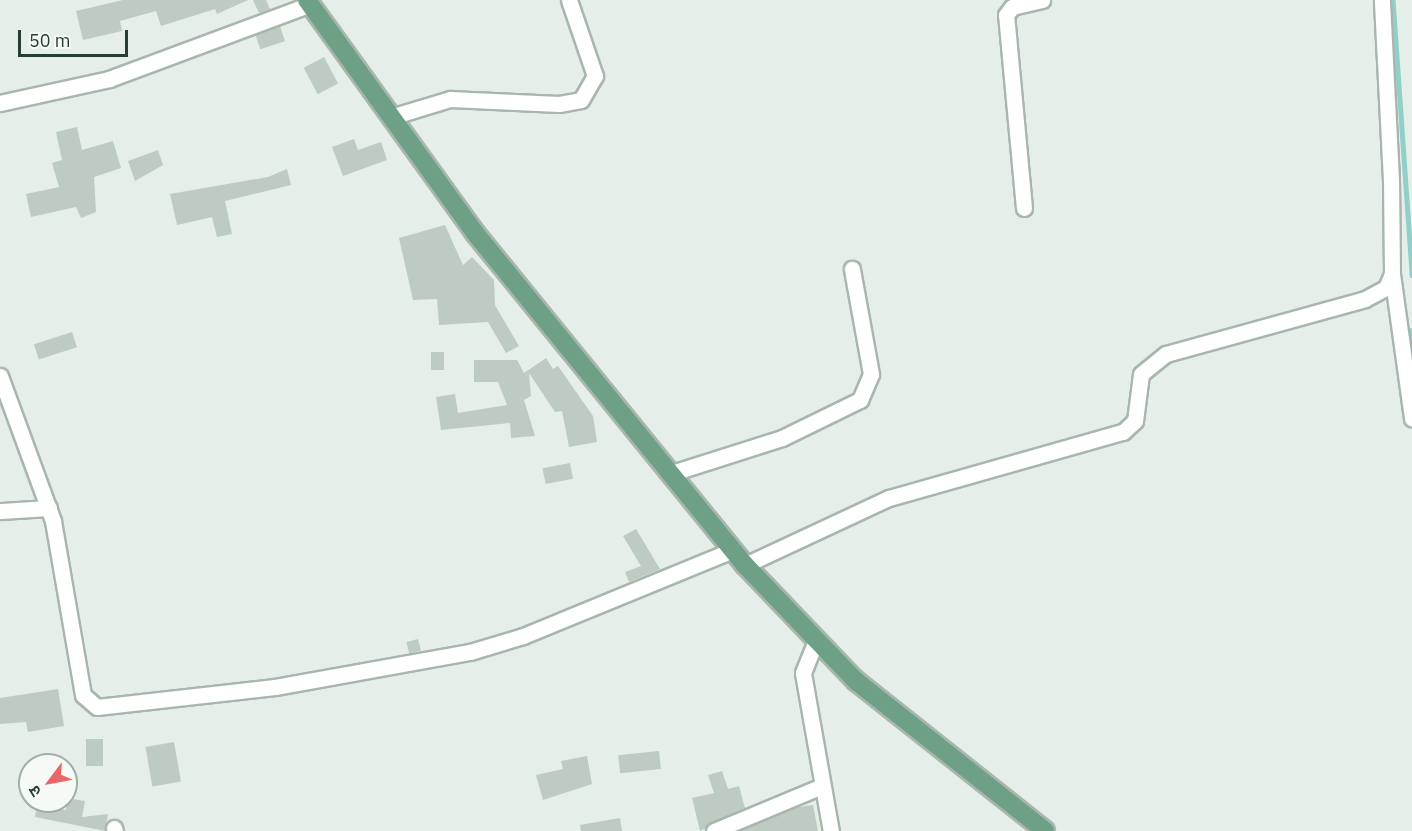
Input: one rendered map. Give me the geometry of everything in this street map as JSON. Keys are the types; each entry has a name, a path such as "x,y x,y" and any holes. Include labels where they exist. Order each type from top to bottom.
{"main road":[{"path":"309,2 394,116 475,233 745,565 815,643 1046,831"}],"street":[{"path":"394,116 450,99 559,104 581,100 595,76 569,0"},
{"path":"1024,208 1006,15 1012,7 1042,0"},
{"path":"1382,0 1392,274 1412,419"},
{"path":"0,103 109,78 309,2"},
{"path":"672,473 782,438 860,400 871,374 852,268"},
{"path":"745,565 889,498 1123,432 1135,422 1141,374 1166,354 1378,295 1392,274"},
{"path":"0,376 49,508 68,586 83,695 97,707 275,687 470,652 523,636 733,550"},
{"path":"0,511 49,508"},
{"path":"815,643 803,673 831,831"},
{"path":"714,831 822,786"}],"building":[{"path":"123,0 248,0 217,14 215,9 161,26 156,11 120,21 122,31 83,40 76,11"},
{"path":"253,0 266,0 270,9 259,13"},
{"path":"280,26 285,41 260,49 255,34"},
{"path":"324,57 338,83 318,94 304,68"},
{"path":"77,127 82,150 113,141 121,168 94,177 96,212 81,218 76,207 31,217 26,194 59,187 52,163 62,160 56,132"},
{"path":"354,139 358,150 381,142 387,160 343,176 332,147"},
{"path":"158,150 163,165 135,181 128,161"},
{"path":"287,169 291,185 225,201 232,234 217,237 212,217 177,225 170,194 268,177"},
{"path":"445,225 463,265 472,257 494,280 495,305 519,346 506,353 488,322 439,325 437,299 413,300 399,238"},
{"path":"72,332 77,347 39,360 34,344"},
{"path":"431,352 444,352 444,370 431,370"},
{"path":"546,358 553,369 558,366 593,416 597,442 569,447 562,411 555,412 529,373 531,396 524,400 535,436 511,438 510,423 441,430 436,397 455,394 458,413 507,405 498,382 474,382 474,360 517,360 524,373"},
{"path":"570,463 573,479 546,484 543,468"},
{"path":"636,529 660,569 629,582 625,572 641,566 623,536"},
{"path":"418,639 421,651 409,654 406,642"},
{"path":"58,689 64,726 28,732 26,722 0,724 0,698"},
{"path":"86,739 103,739 103,766 86,766"},
{"path":"174,742 181,781 152,786 145,747"},
{"path":"659,751 661,769 620,773 618,755"},
{"path":"587,756 592,784 543,800 536,775 563,769 561,761"},
{"path":"722,771 728,789 739,786 745,808 700,831 692,798 714,793 708,775"},
{"path":"78,800 85,801 82,817 108,814 105,831 35,817 36,813 78,813"},
{"path":"813,805 818,831 739,831 793,808"},
{"path":"620,818 622,831 581,831 580,825"}],"waterway":[{"path":"1393,0 1412,275"},
{"path":"1412,330 1412,347"}]}
